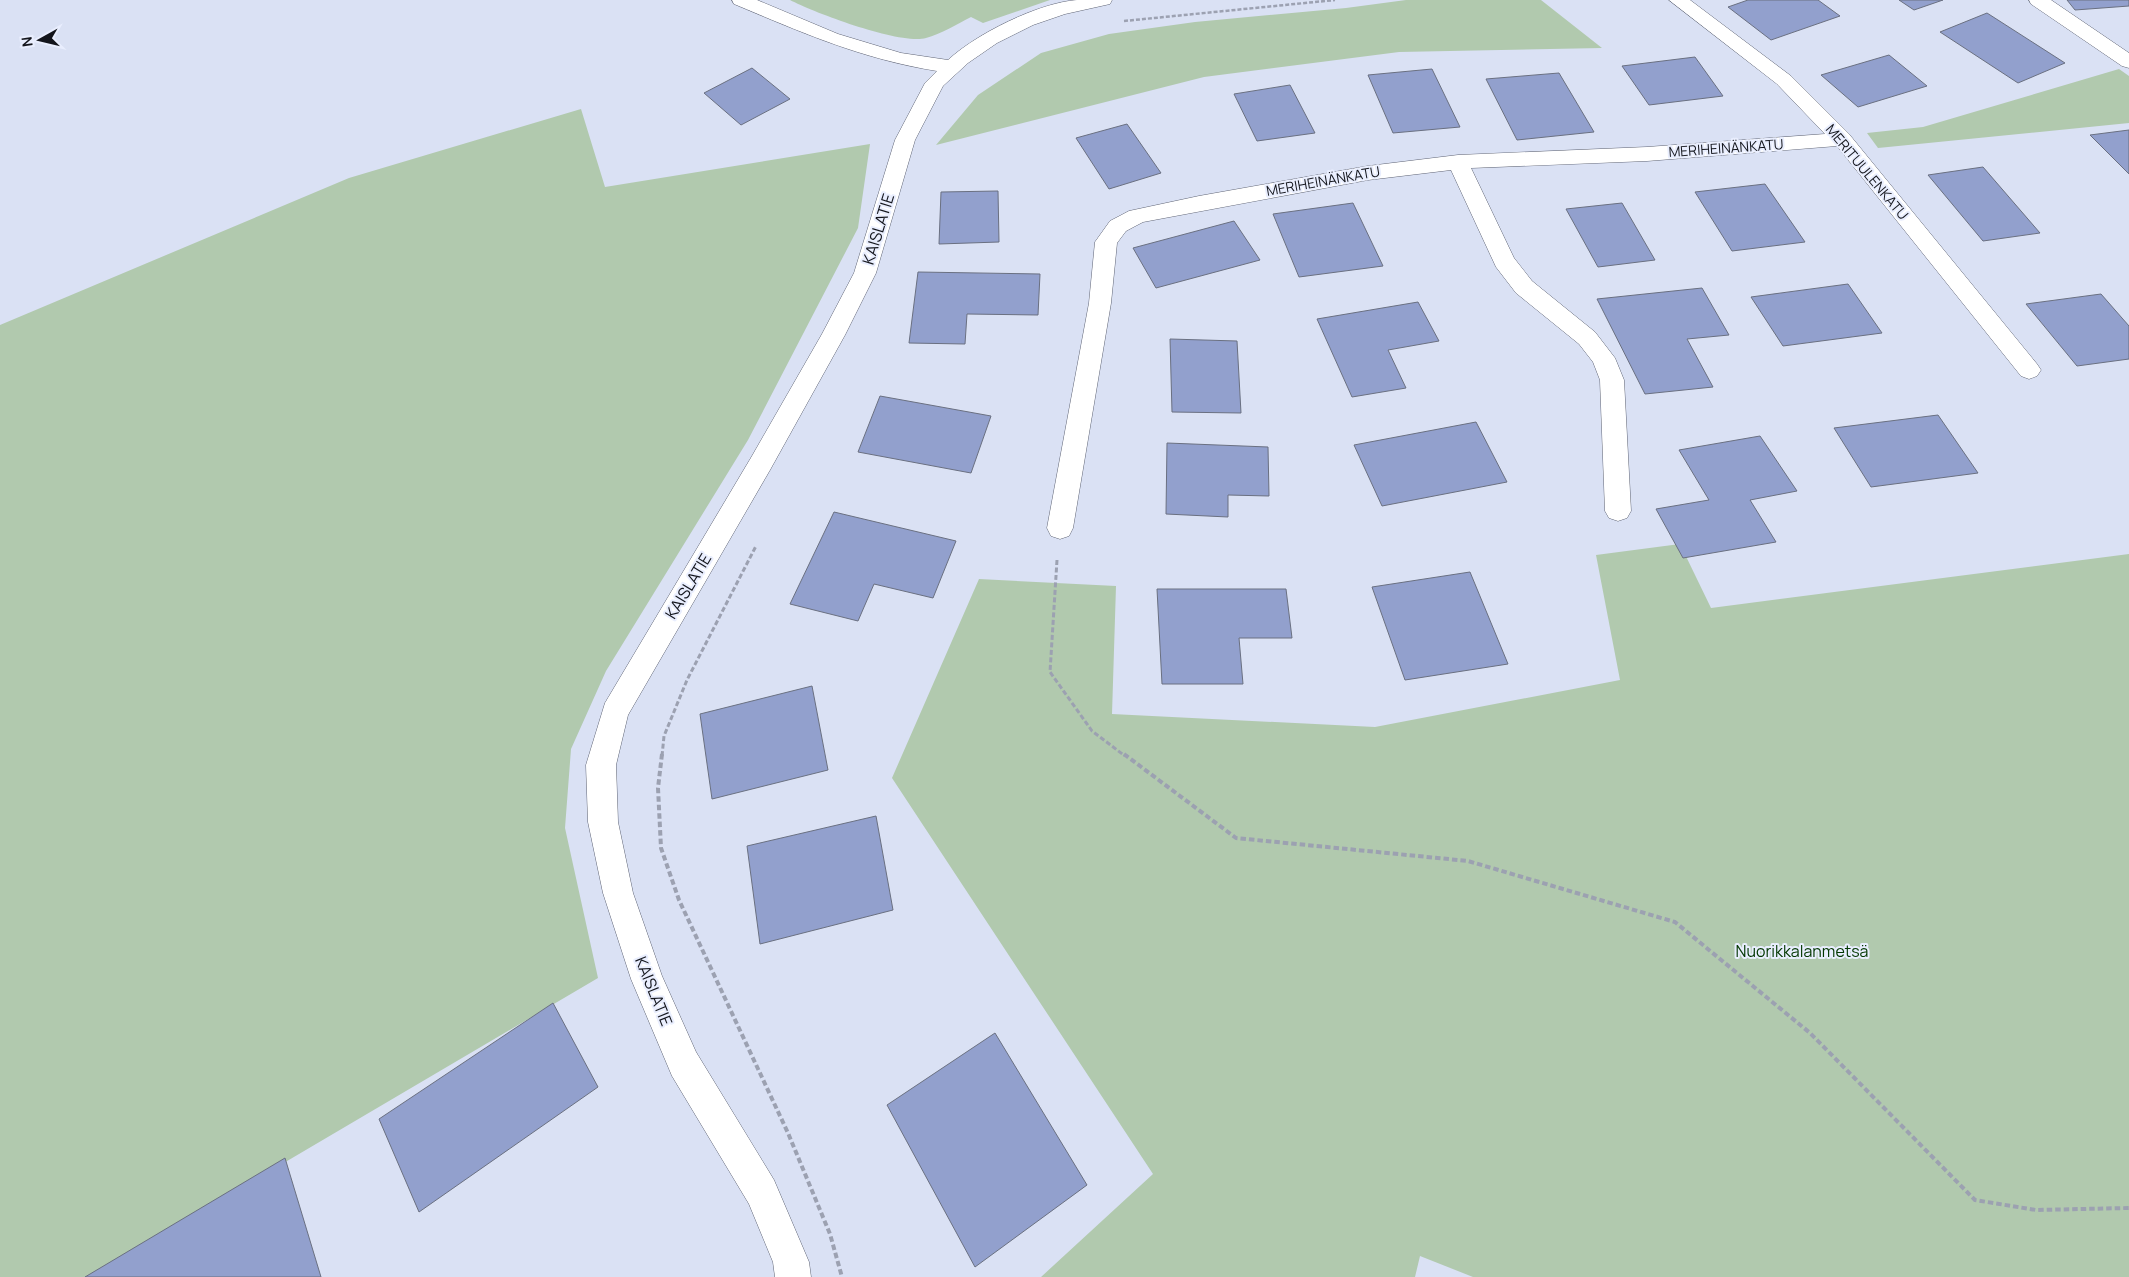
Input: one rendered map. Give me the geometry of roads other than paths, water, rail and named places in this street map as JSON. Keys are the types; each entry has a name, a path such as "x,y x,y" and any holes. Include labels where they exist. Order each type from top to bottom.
{"street":[{"path":"741,0 831,38 899,59 952,67"},
{"name":"MERITUULENKATU","path":"1678,0 1784,80 1814,109 1842,139 2029,370"},
{"path":"2038,0 2129,62"},
{"name":"KAISLATIE","path":"793,1277 791,1262 762,1192 684,1064 647,979 618,893 603,822 602,764 615,712 770,446 833,335 865,273 905,140 934,83 990,39 1026,21 1060,9 1110,11"},
{"name":"MERIHEINÄNKATU","path":"1060,528 1100,303 1106,242 1118,226 1137,216 1368,173 1458,162 1551,156 1647,154 1842,139"},
{"path":"1458,162 1504,261 1524,287 1587,338 1604,358 1612,380 1618,511"}],"park label":[{"name":"Nuorikkalanmetsä","path":"1802,951"}]}
